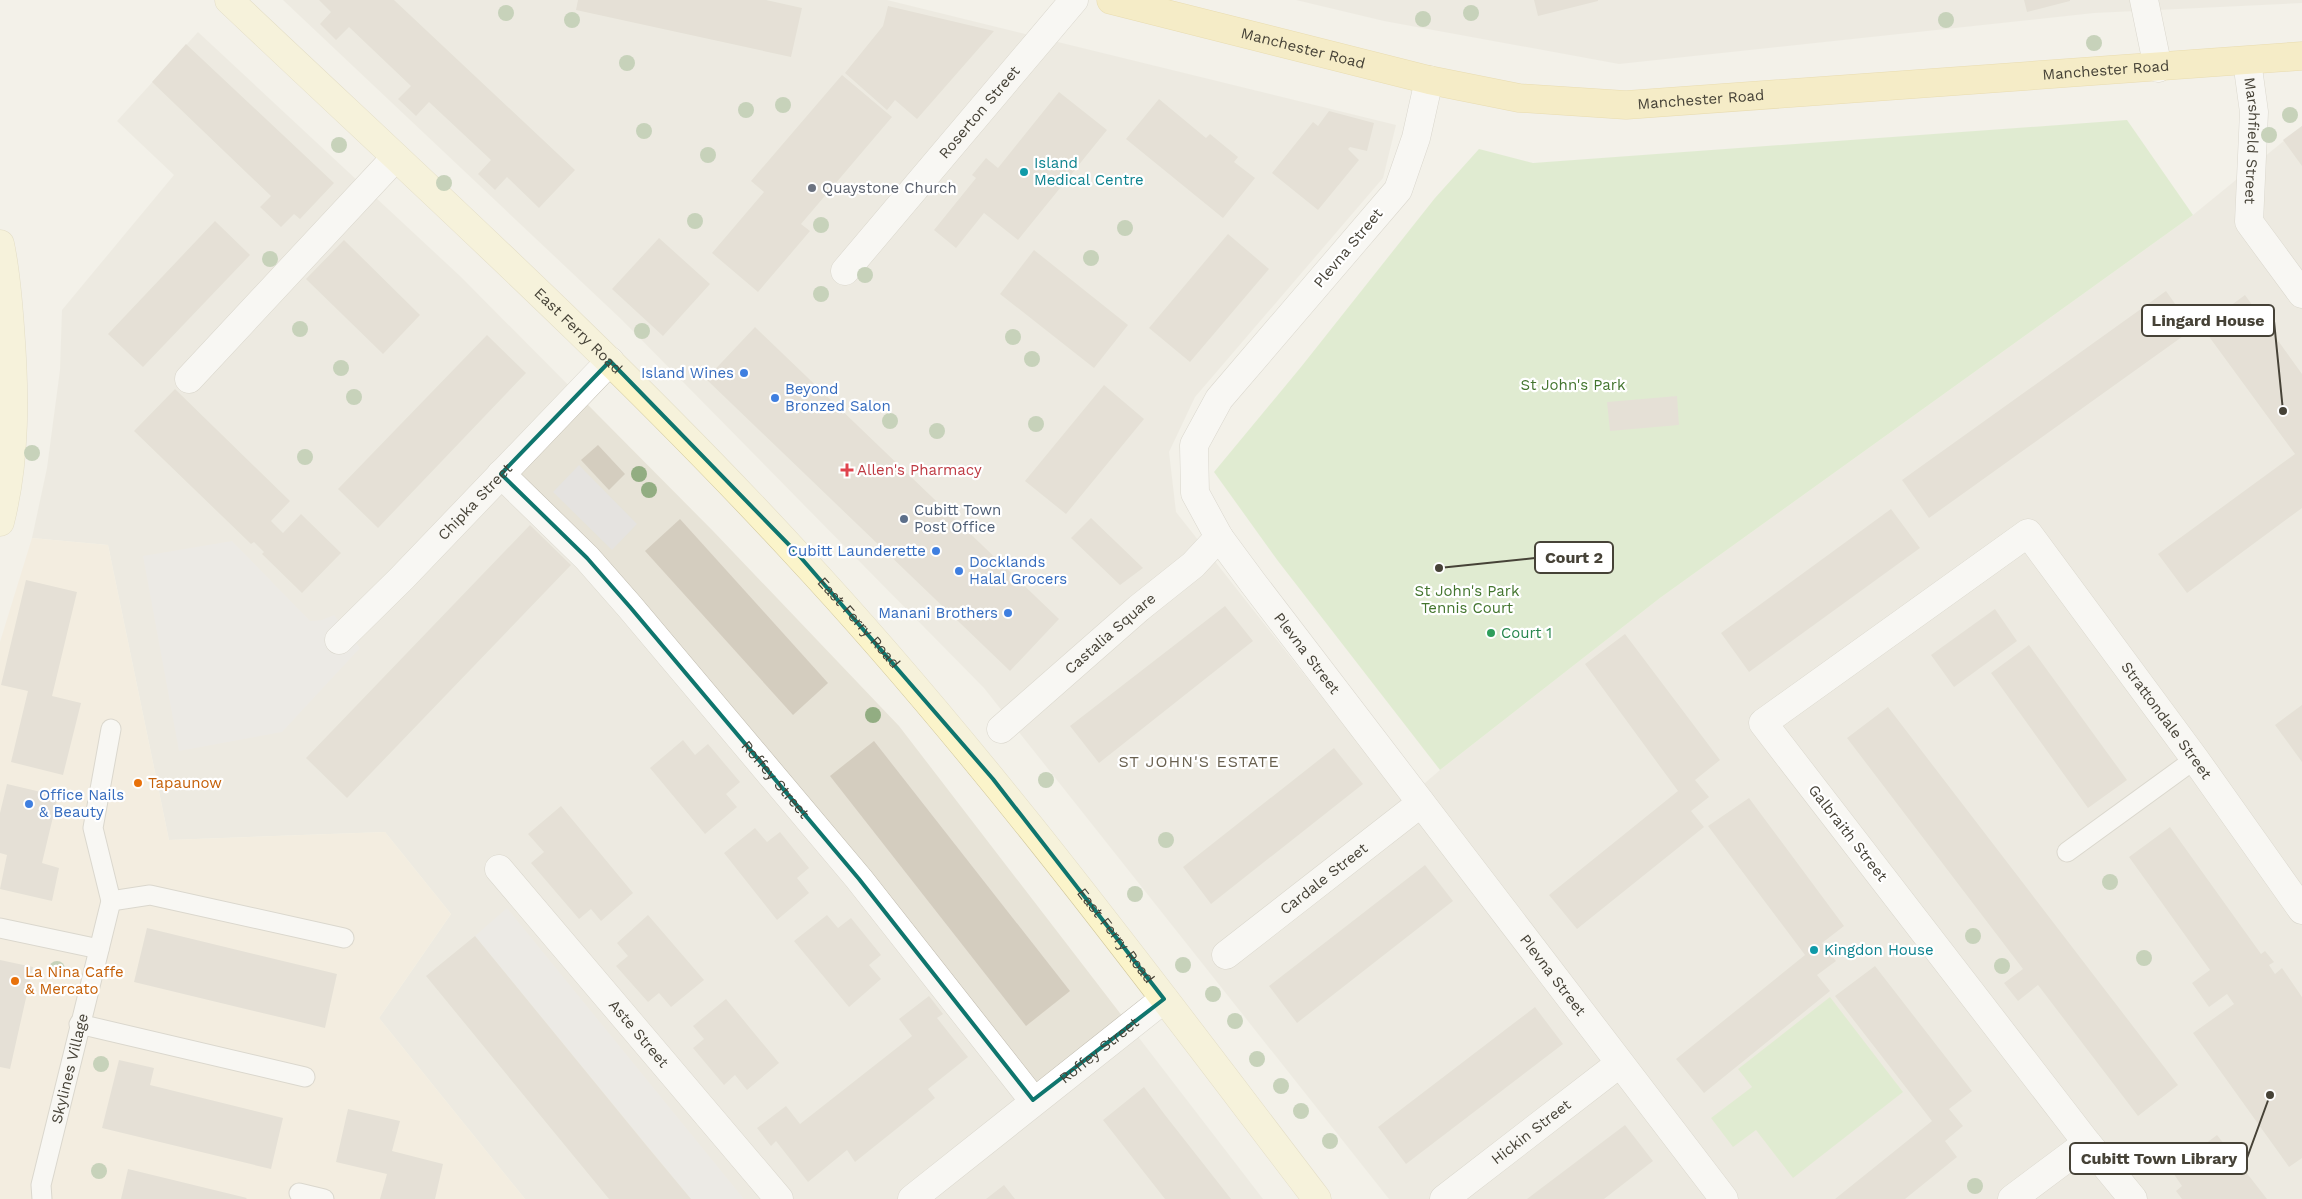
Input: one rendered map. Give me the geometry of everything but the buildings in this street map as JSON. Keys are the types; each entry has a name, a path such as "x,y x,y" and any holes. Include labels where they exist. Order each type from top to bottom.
{"main road":[{"name":"Manchester Road","path":"1111,0 1429,80 1519,98 1626,105 1994,77 2158,68 2302,56"}],"street":[{"name":"East Ferry Road","path":"229,0 395,158 539,291 796,552 993,779 1164,998 1317,1199"},
{"name":"Roserton Street","path":"845,271 1074,0"},
{"path":"2144,0 2158,68"},
{"name":"Marshfield Street","path":"2247,61 2254,112 2249,222 2302,294"},
{"name":"Plevna Street","path":"1429,80 1416,138 1398,190 1219,400 1194,445 1195,493 1219,537 1619,1064 1724,1199"},
{"path":"189,379 395,158"},
{"path":"0,244 14,383 9,488 0,522"},
{"name":"Chipka Street","path":"339,640 610,361"},
{"name":"Roffey Street","path":"501,474 587,558 630,608 860,879 1033,1100"},
{"name":"Strattondale Street","path":"2028,533 2195,759 2302,910"},
{"name":"Galbraith Street","path":"2028,533 1763,723 2132,1199"},
{"name":"Castalia Square","path":"1001,729 1139,608 1192,565 1219,537"},
{"name":"Cardale Street","path":"1226,955 1421,803"},
{"name":"Aste Street","path":"499,869 779,1199"},
{"name":"Roffey Street","path":"912,1199 1033,1100 1164,998"},
{"name":"Hickin Street","path":"1444,1199 1619,1064"},
{"path":"2012,1199 2087,1143"}],"lane":[{"path":"111,729 93,828 111,901 150,895 344,938"},
{"path":"2067,852 2195,759"},
{"name":"Skylines Village","path":"42,1199 41,1186 79,1024 111,901"},
{"path":"0,928 99,949"},
{"path":"79,1024 305,1077"},
{"path":"299,1193 324,1199"}],"highlighted area":[{"path":"610,361 796,552 993,779 1164,999 1033,1100 859,879 630,607 587,558 501,474"}],"shaded area":[{"path":"283,0 887,0 1396,125 1383,178 1195,397 1169,452 1176,512 1404,801 1440,770 1660,598 2193,215 2302,126 2302,1199 1389,1199 984,688 622,320"},
{"path":"1296,0 2302,0 2302,3 2094,13 1619,64 1384,21"},
{"path":"198,32 461,277 714,532 899,726 1263,1199 525,1199 379,1018 451,914 385,832 169,840 108,545 32,538 47,468 60,370 62,310 174,175 117,121"},
{"path":"579,465 637,524 612,550 553,492"},
{"path":"32,538 108,545 169,840 385,832 451,914 379,1018 525,1199 0,1199 0,642"},
{"path":"232,541 310,621 322,620 334,615 360,648 282,732 179,751 143,556"},
{"path":"507,908 744,1199 691,1199 475,936"}],"green space":[{"name":"St John's Park","path":"2127,120 2193,215 1660,598 1440,770 1278,561 1214,472 1301,367 1435,198 1479,149 1533,163"},
{"path":"1830,997 1903,1092 1793,1178 1756,1130 1733,1147 1711,1118 1752,1087 1738,1069"}],"place":[{"name":"Island Medical Centre","path":"1024,172"},
{"name":"Quaystone Church","path":"812,188"},
{"name":"Island Wines","path":"744,373"},
{"name":"Beyond Bronzed Salon","path":"775,398"},
{"name":"Lingard House","path":"2283,411"},
{"name":"Allen's Pharmacy","path":"847,470"},
{"name":"Cubitt Town Post Office","path":"904,519"},
{"name":"Cubitt Launderette","path":"936,551"},
{"name":"Court 2","path":"1439,568"},
{"name":"Docklands Halal Grocers","path":"959,571"},
{"name":"Manani Brothers","path":"1008,613"},
{"name":"Court 1","path":"1491,633"},
{"name":"Tapaunow","path":"138,783"},
{"name":"Office Nails & Beauty","path":"29,804"},
{"name":"Kingdon House","path":"1814,950"},
{"name":"La Nina Caffe & Mercato","path":"15,981"},
{"name":"Cubitt Town Library","path":"2270,1095"}],"district":[{"name":"ST JOHN'S ESTATE","path":"1199,761"}],"park label":[{"name":"St John's Park Tennis Court","path":"1467,600"}]}
